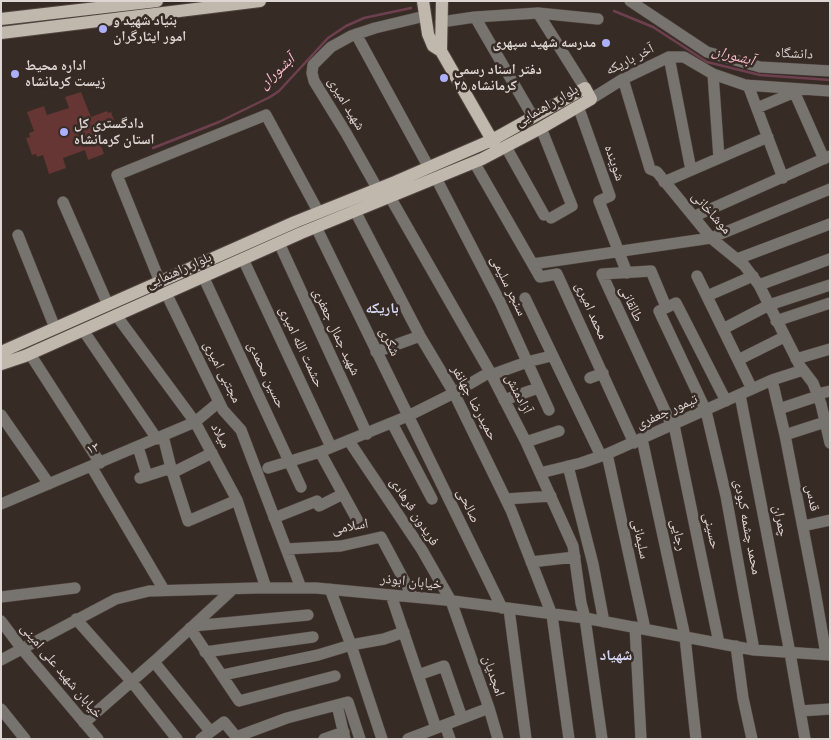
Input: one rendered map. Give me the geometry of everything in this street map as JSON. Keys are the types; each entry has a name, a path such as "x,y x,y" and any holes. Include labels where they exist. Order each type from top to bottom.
{"main road":[{"path":"1,19 157,1"},
{"path":"1,33 260,1"},
{"path":"423,1 428,34 433,46 441,51 499,146"},
{"path":"441,51 442,1"},
{"name":"بلوار راهنمایی","path":"1,352 55,328 112,310 319,213 395,182 428,166 499,146 541,128 578,106 588,93"},
{"name":"بلوار راهنمایی","path":"163,287 203,276 474,162 499,146 534,117 588,93"},
{"name":"بلوار راهنمایی","path":"1,364 30,354 83,330 112,310"}],"street":[{"path":"630,1 650,15"},
{"path":"638,1 650,15"},
{"path":"441,22 475,17 538,13 598,19"},
{"path":"538,13 588,93"},
{"name":"دانشگاه","path":"650,15 707,52 726,58 760,67 830,71"},
{"name":"شهید امیری","path":"377,188 314,81 313,65 317,59 340,42 356,34 425,16"},
{"path":"475,17 534,117"},
{"path":"356,34 428,166"},
{"path":"669,57 691,170"},
{"name":"آخر باریکه","path":"588,93 669,57 684,58 713,74 748,85 830,92"},
{"path":"713,74 719,158"},
{"name":"موشاخانی","path":"623,79 650,169 657,172 695,216 711,238 744,265 756,281 796,359 813,384 818,395 829,439"},
{"path":"748,85 783,178"},
{"path":"695,216 827,157 794,90 757,108"},
{"name":"شوینده","path":"578,106 610,196 599,201 618,250"},
{"name":"مجتبی امیری","path":"301,588 241,430 223,410 220,397 163,287 116,175 266,115 319,213"},
{"path":"499,146 548,216 572,206 541,128"},
{"path":"664,182 768,137"},
{"name":"محمد امیری","path":"474,162 540,277 557,274 603,373 638,441"},
{"name":"سنجر سلیمی","path":"436,178 500,302 549,410"},
{"path":"533,264 618,250 711,238 830,189"},
{"name":"آزادمنش","path":"390,197 490,373 526,442 573,546 602,739"},
{"name":"میلاد","path":"63,202 112,310 196,422 237,500 266,588"},
{"name":"حمیدرضا جهانفر","path":"355,211 420,336 454,393 506,499 532,562 552,615 569,739"},
{"path":"737,259 830,224"},
{"name":"شکری","path":"316,227 408,416"},
{"path":"18,236 55,328"},
{"name":"شهید جمال جعفری","path":"279,243 367,434"},
{"path":"618,250 627,272"},
{"name":"حشمت الله امیری","path":"243,259 331,447"},
{"path":"707,296 830,259"},
{"name":"طالقانی","path":"662,309 651,271 602,274 637,362 659,385 673,425"},
{"name":"حسین محمدی","path":"203,276 301,487"},
{"path":"697,276 752,389"},
{"path":"723,329 769,306 830,285"},
{"name":"سنجر سلیمی","path":"524,298 551,356 604,455"},
{"path":"706,411 662,309 676,303 726,401"},
{"path":"776,321 830,304"},
{"path":"83,330 160,438 188,521 237,500"},
{"path":"376,352 420,336"},
{"path":"738,360 784,337"},
{"path":"796,359 830,349"},
{"path":"30,354 95,465 164,590"},
{"path":"268,468 320,452 392,424 490,373 551,356"},
{"name":"تیمور جعفری","path":"540,473 604,455 772,380 803,370"},
{"path":"590,378 603,373"},
{"name":"قدس","path":"772,380 785,435 828,655"},
{"path":"504,400 538,388"},
{"path":"779,409 830,391"},
{"name":"چمران","path":"740,395 805,739"},
{"name":"۱۳","path":"1,504 196,422 220,397"},
{"name":"محمد چشمه کبودی","path":"706,411 726,496 754,650"},
{"path":"1,415 49,484"},
{"name":"صالحی","path":"408,416 505,608 526,739"},
{"path":"785,435 825,422"},
{"path":"392,424 432,498"},
{"name":"حسینی","path":"673,425 719,643"},
{"path":"526,442 560,431"},
{"name":"فریدون فرهادی","path":"349,441 422,550 451,601"},
{"name":"رجایی","path":"638,441 686,637 696,739"},
{"path":"138,447 143,477 171,470 212,453"},
{"path":"320,452 360,525"},
{"name":"سلیمانی","path":"604,455 640,628 641,739"},
{"path":"568,466 593,564 604,622"},
{"path":"274,518 317,501 319,506 343,494"},
{"path":"506,499 551,496"},
{"path":"803,526 830,520"},
{"name":"اسلامی","path":"286,549 341,546 381,537 413,597"},
{"path":"532,562 575,558"},
{"path":"1,597 75,588"},
{"path":"84,723 132,682 233,588"},
{"name":"خیابان ابوذر","path":"1,660 116,599 149,591 233,588 330,589 391,594 585,618 754,650 828,655"},
{"path":"330,589 382,739"},
{"path":"391,594 418,675 441,726 450,739"},
{"name":"امجدیان","path":"408,739 488,708 451,601"},
{"path":"192,627 308,615"},
{"path":"76,619 132,682 177,739"},
{"name":"خیابان شهید علی امینی","path":"1,621 22,649 98,739"},
{"path":"192,627 205,652 239,700 335,676"},
{"path":"223,675 318,655 351,645 384,639 404,632"},
{"path":"205,652 313,637"},
{"path":"736,646 743,698 752,739"},
{"path":"154,662 210,731"},
{"path":"418,675 444,666 462,718"},
{"path":"200,739 224,722 237,738 287,718 348,702 360,739"},
{"path":"324,739 344,736 337,705"},
{"path":"1,708 25,739"},
{"path":"488,708 498,739"},
{"path":"800,711 830,709"}],"building":[{"name":"دادگستری کل استان کرمانشاه","path":"81,92 91,117 107,111 108,113 111,112 114,120 111,122 112,124 95,129 104,154 88,160 85,150 63,158 66,168 49,174 43,155 37,157 36,154 32,155 26,138 30,137 29,133 34,131 27,112 44,106 47,115 69,108 65,97"}],"waterway":[{"name":"آبشوران","path":"153,148 219,122 270,97 279,91 328,38 346,26 364,18 411,8"},
{"name":"آبشوران","path":"614,11 653,27 707,62 760,75 830,80"}],"place":[{"name":"بنیاد شهید و امور ایثارگران","path":"103,29"},
{"name":"مدرسه شهید سپهری","path":"606,43"},
{"name":"اداره محیط زیست کرمانشاه","path":"15,74"},
{"name":"دفتر اسناد رسمی ۲۵ کرمانشاه","path":"444,78"},
{"name":"دادگستری کل استان کرمانشاه","path":"64,132"}],"district":[{"name":"باریکه","path":"382,309"},
{"name":"شهیاد","path":"616,656"}]}
